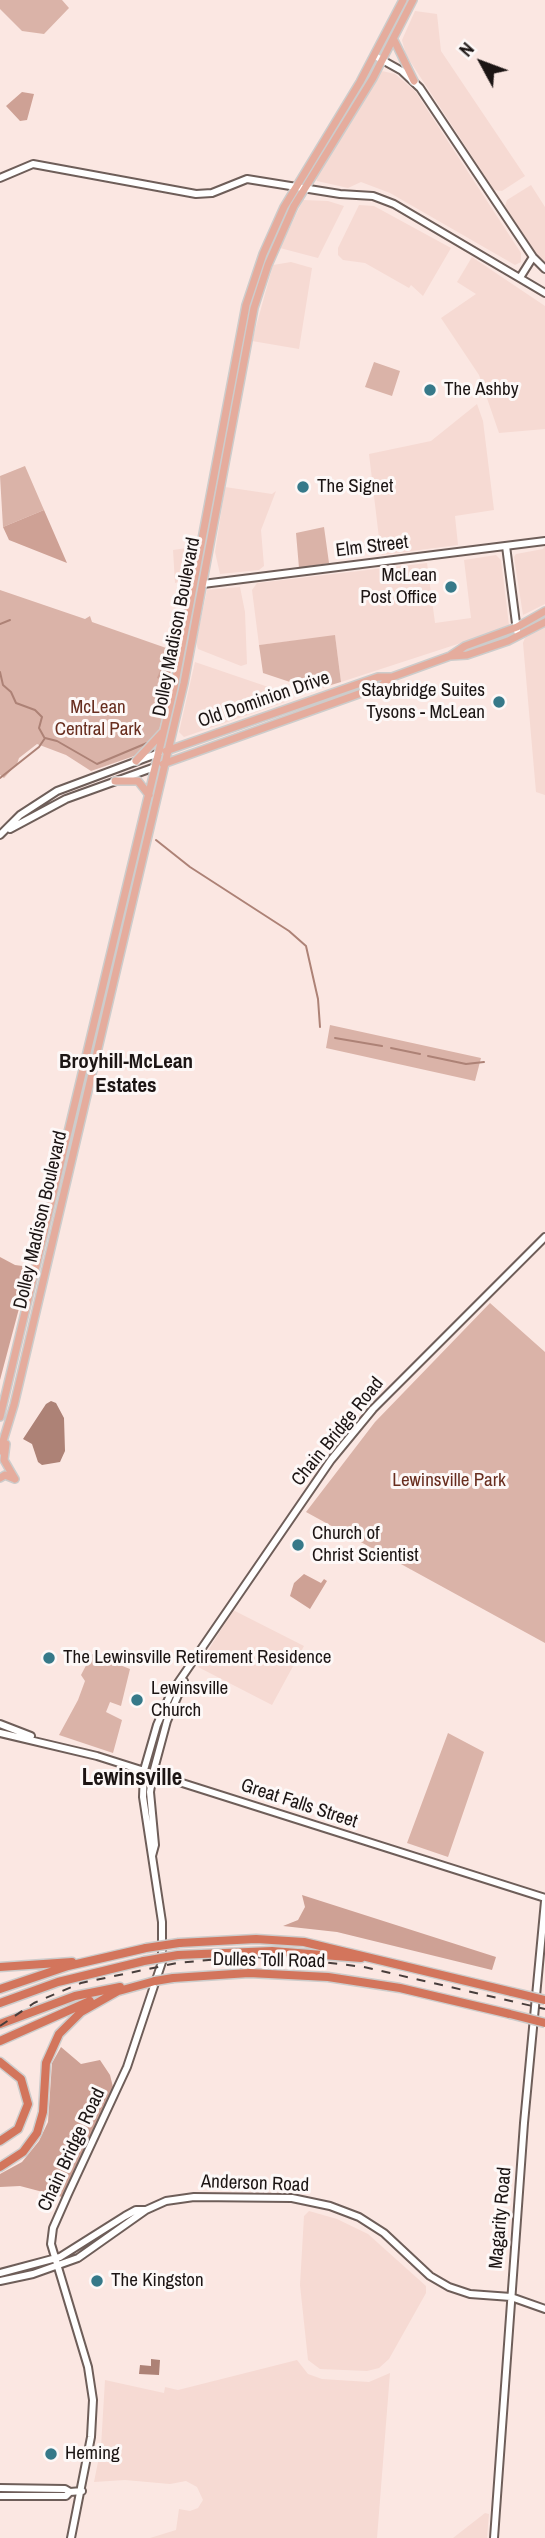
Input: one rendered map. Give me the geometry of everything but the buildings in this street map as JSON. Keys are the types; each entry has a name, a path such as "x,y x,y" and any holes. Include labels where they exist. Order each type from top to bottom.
{"highway":[{"name":"Dulles Toll Road","path":"0,1989 106,1956 179,1944 247,1939 304,1942 545,2000"},
{"path":"0,2003 58,1982 178,1955 228,1951 293,1952 408,1966"},
{"path":"0,1966 106,1956"},
{"name":"Dulles Toll Road","path":"137,1985 173,1978 263,1973 328,1977 400,1988 545,2023"},
{"path":"0,2041 137,1985"},
{"path":"0,2024 75,1996 137,1985"},
{"path":"0,2167 23,2152 37,2133 43,2112 46,2063 59,2034 81,2012 118,1991"},
{"path":"0,2062 21,2079 28,2104 19,2129 0,2141"}],"main road":[{"name":"Dolley Madison Boulevard","path":"0,1451 186,673 185,637 243,314 266,246 295,187 374,55 403,0"},
{"name":"Dolley Madison Boulevard","path":"0,1417 164,730 203,584 251,317 272,255 304,188 383,60 413,0"},
{"path":"394,40 414,81"},
{"name":"Old Dominion Drive","path":"156,767 381,686 392,677 450,656 465,646 517,626 545,611"},
{"name":"Old Dominion Drive","path":"450,656 467,655 517,637 545,622"},
{"name":"Old Dominion Drive","path":"159,753 378,677 392,677"},
{"path":"173,729 176,738 186,744"},
{"path":"136,761 152,747 164,730"},
{"path":"115,781 138,781 149,795"},
{"path":"0,1478 5,1475 15,1479 4,1455 10,1416"}],"street":[{"path":"374,55 414,81 533,257 545,269"},
{"path":"0,178 33,164 196,194 212,193 247,179 386,200 521,276 545,293"},
{"path":"521,276 533,257"},
{"name":"Elm Street","path":"203,584 545,541"},
{"path":"506,546 517,637"},
{"name":"Old Dominion Drive","path":"0,835 20,815 52,794 159,753"},
{"name":"Old Dominion Drive","path":"0,835 51,806 156,767"},
{"name":"Chain Bridge Road","path":"71,2538 92,2428 92,2392 82,2346 54,2263 53,2228 124,2076 159,1974 162,1929 144,1806 144,1770 166,1703 331,1460 369,1413 545,1237"},
{"name":"Chain Bridge Road","path":"152,1858 155,1845 150,1792 153,1773 167,1721 187,1672"},
{"name":"Great Falls Street","path":"0,1724 43,1741"},
{"name":"Great Falls Street","path":"0,1733 43,1741 144,1770 545,1899"},
{"name":"Magarity Road","path":"494,2538 511,2297 545,1899"},
{"name":"Anderson Road","path":"0,2281 54,2263 133,2212 146,2210 166,2201 194,2197 292,2198 345,2211 372,2225 421,2269 449,2287 470,2294 511,2297 545,2309"},
{"name":"Anderson Road","path":"0,2273 54,2263"},
{"path":"0,2488 65,2489 70,2492"},
{"path":"0,2496 65,2496 70,2492 82,2491"}],"shaded area":[{"path":"415,11 437,14 441,51 525,176 502,191 494,190 406,55 402,40"},
{"path":"382,71 395,74 415,91 521,253 521,262 515,265 390,193 361,182 348,188 317,181 315,176"},
{"path":"22,92 34,94 27,120 20,121 6,106"},
{"path":"531,185 545,207 545,267 505,206 507,200"},
{"path":"303,200 328,201 344,206 318,258 280,248"},
{"path":"359,205 374,206 451,248 423,296 411,285 409,288 365,263 343,260 338,255 338,248"},
{"path":"472,257 545,306 545,429 499,433 479,375 441,318 476,294 457,282"},
{"path":"291,262 312,268 299,349 252,341 273,265"},
{"path":"477,404 483,421 494,510 455,516 458,545 381,555 369,454 431,441"},
{"path":"225,487 272,494 276,491 261,530 264,566 259,570 220,574 215,552"},
{"path":"44,510 67,563 9,540 3,527"},
{"path":"545,545 545,604 523,615 514,557 516,554 543,549"},
{"path":"187,548 190,578 175,583 173,550"},
{"path":"496,555 501,560 509,625 470,640 341,682 335,636 259,645 252,590 257,583 427,563 435,623 471,618 464,560"},
{"path":"240,587 245,612 247,664 241,666 198,649 196,642 207,590"},
{"path":"545,625 545,795 536,792 523,643 525,638"},
{"path":"169,649 175,655 168,682 157,678"},
{"path":"195,662 280,691 286,697 285,702 184,737 179,732"},
{"path":"0,1257 15,1265 30,1267 0,1380"},
{"path":"51,1401 56,1403 64,1418 65,1451 60,1462 42,1465 38,1462 32,1444 23,1439 46,1404"},
{"path":"304,1574 321,1583 324,1579 327,1581 310,1609 290,1596 294,1583"},
{"path":"233,1610 304,1646 272,1705 198,1667"},
{"path":"302,1895 496,1957 492,1970 337,1932 283,1926 298,1920 305,1907"},
{"path":"61,2047 81,2064 100,2060 110,2075 113,2087 62,2197 20,2186 0,2187 0,2174 22,2162 39,2141 48,2122 52,2063"},
{"path":"309,2211 337,2219 368,2234 426,2286 426,2293 389,2359 379,2368 367,2371 320,2369 308,2360 300,2285 304,2216"},
{"path":"151,2359 160,2360 159,2375 139,2374 140,2365 151,2366"},
{"path":"297,2360 308,2374 322,2379 369,2382 390,2373 377,2538 150,2538 176,2530 179,2509 190,2511 198,2508 203,2500 197,2487 186,2481 170,2484 125,2480 94,2482 101,2447 105,2380 164,2393 165,2387 178,2390"},
{"path":"485,2513 489,2514 487,2538 453,2538"}],"green space":[{"path":"0,0 62,0 69,8 44,34 22,31 0,9"},
{"path":"374,362 400,371 392,396 365,387"},
{"path":"25,466 44,510 3,527 0,476"},
{"path":"324,527 329,563 299,568 296,533"},
{"name":"McLean Central Park","path":"0,590 85,619 90,616 92,622 169,649 158,677 172,679 159,731 137,755 91,771 66,755 37,744 19,758 4,778 0,775"},
{"path":"335,635 341,682 311,691 297,690 296,684 263,673 259,645"},
{"path":"330,1025 481,1058 475,1081 326,1048"},
{"name":"Lewinsville Park","path":"490,1303 545,1352 545,1643 306,1512 375,1422"},
{"path":"92,1654 130,1669 121,1706 110,1702 106,1712 122,1720 113,1753 59,1735 78,1700 85,1681 81,1675"},
{"path":"448,1733 484,1752 448,1857 407,1843"}],"waterway":[{"path":"0,624 10,620"},
{"path":"0,672 3,685 11,692 16,703 35,710 42,717 39,728 44,737"},
{"path":"45,738 57,741 97,764 147,743"},
{"path":"0,778 39,747 45,738"},
{"path":"156,840 190,867 289,931 306,946 318,999 320,1027"},
{"path":"335,1038 382,1046"},
{"path":"391,1048 420,1054"},
{"path":"428,1056 466,1064 484,1062"}],"railway":[{"path":"0,2026 34,2003 81,1983 177,1963 240,1957 289,1958 364,1967 545,2009"}],"place":[{"name":"The Ashby","path":"430,390"},
{"name":"The Signet","path":"303,487"},
{"name":"McLean Post Office","path":"451,587"},
{"name":"Staybridge Suites Tysons - McLean","path":"499,702"},
{"name":"Church of Christ Scientist","path":"298,1545"},
{"name":"The Lewinsville Retirement Residence","path":"49,1658"},
{"name":"Lewinsville Church","path":"137,1700"},
{"name":"The Kingston","path":"97,2281"},
{"name":"Heming","path":"51,2454"}],"district":[{"name":"Broyhill-McLean Estates","path":"126,1074"},
{"name":"Lewinsville","path":"132,1779"}]}
